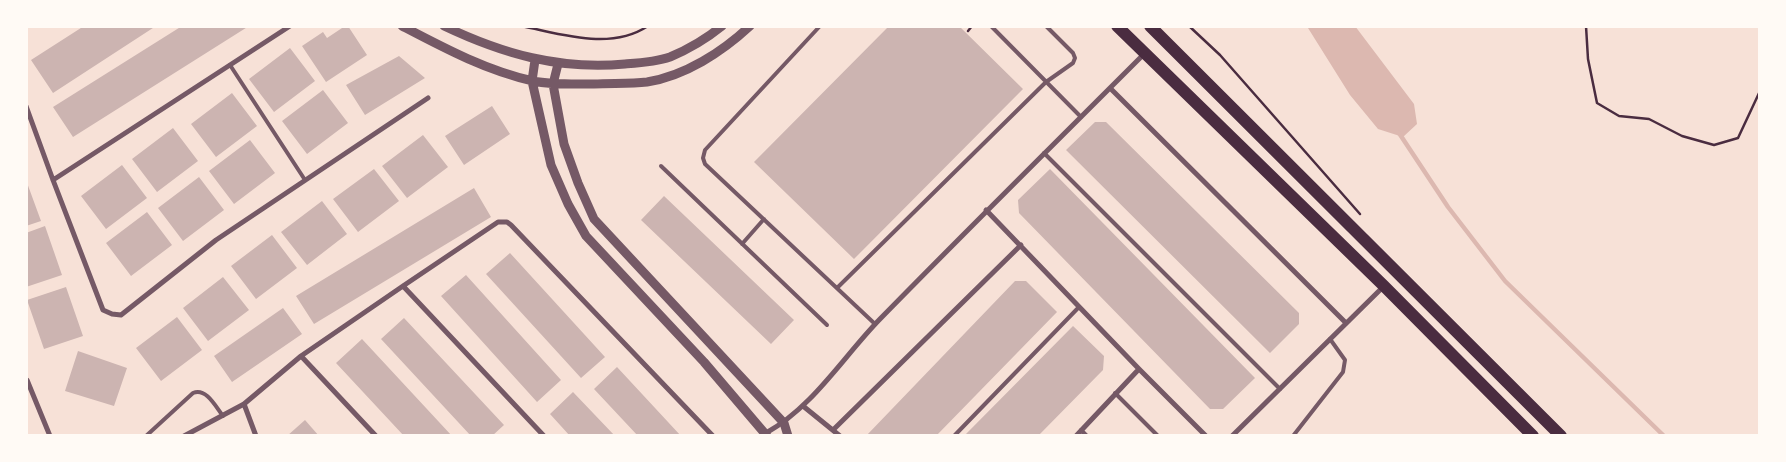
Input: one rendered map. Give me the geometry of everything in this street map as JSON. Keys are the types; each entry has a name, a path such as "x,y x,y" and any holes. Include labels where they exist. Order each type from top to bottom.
{"main road":[{"path":"1117,26 1384,286 1533,436"},
{"path":"1150,26 1561,436"}],"street":[{"path":"52,180 290,26"},
{"path":"402,26 461,56 532,81 553,84 647,82 669,77 736,40 750,26"},
{"path":"444,26 491,46 535,60 558,64 607,66 661,59 693,46 722,26"},
{"path":"535,60 532,81 551,165 568,204 586,236 704,362 766,435 784,423 802,406 875,324 986,210 1145,54"},
{"path":"558,64 553,84 564,144 594,219 784,423 788,436"},
{"path":"1110,88 1346,323"},
{"path":"26,106 52,180 103,310 121,315 216,240 428,98"},
{"path":"986,210 1206,436"},
{"path":"184,436 244,404 301,356 498,222 506,222 714,436"},
{"path":"834,429 1021,245"},
{"path":"403,286 544,436"},
{"path":"1232,436 1384,286"},
{"path":"301,356 376,436"},
{"path":"1076,436 1139,369"},
{"path":"27,380 50,436"},
{"path":"244,404 256,436"},
{"path":"802,406 834,429 840,436"}],"lane":[{"path":"820,26 705,150 703,158 705,164 875,324"},
{"path":"991,26 1081,117"},
{"path":"837,288 1046,82 1073,63 1075,58 1073,53 1046,26"},
{"path":"230,65 305,180"},
{"path":"1044,154 1280,389"},
{"path":"661,166 827,325"},
{"path":"742,244 764,219"},
{"path":"954,436 1079,306"},
{"path":"1293,436 1343,372 1345,360 1330,339"},
{"path":"146,436 197,391 202,391 211,399 223,416"},
{"path":"1115,393 1158,436"},
{"path":"1081,430 1087,436"}],"path":[{"path":"521,26 569,37 604,39 636,34 648,26"},
{"path":"968,31 972,26"},
{"path":"1189,26 1220,55 1363,218"},
{"path":"1586,26 1588,58 1597,103 1619,116 1649,119 1682,136 1714,145 1738,138 1760,91"}],"shaded area":[{"path":"1304,26 1355,26 1414,104 1417,124 1403,137 1378,129 1350,95 1308,28"}],"building":[{"path":"84,26 156,26 53,93 31,60"},
{"path":"182,26 249,26 73,137 53,107"},
{"path":"348,26 367,55 326,82 302,46 323,32 327,38"},
{"path":"889,26 959,26 1023,89 854,259 754,162"},
{"path":"290,48 315,81 274,112 249,79"},
{"path":"399,56 425,78 365,115 346,85"},
{"path":"323,90 348,123 307,154 282,121"},
{"path":"232,93 257,126 216,157 191,124"},
{"path":"492,106 510,134 464,165 445,136"},
{"path":"1095,122 1106,122 1299,313 1299,324 1270,353 1066,150"},
{"path":"173,128 198,161 157,192 132,159"},
{"path":"423,135 448,167 407,198 382,166"},
{"path":"250,140 275,173 234,204 209,171"},
{"path":"122,165 147,198 106,229 81,196"},
{"path":"374,169 399,201 358,232 333,199"},
{"path":"1050,169 1255,378 1223,409 1210,409 1019,213 1018,200"},
{"path":"199,177 224,210 183,241 158,208"},
{"path":"26,180 41,221 26,226"},
{"path":"474,188 491,217 314,324 296,296"},
{"path":"664,196 794,320 771,344 641,220"},
{"path":"322,201 347,234 307,265 281,232"},
{"path":"147,212 172,245 131,276 106,243"},
{"path":"45,226 62,275 26,287 26,233"},
{"path":"272,235 297,268 256,299 231,266"},
{"path":"510,253 605,357 581,378 486,274"},
{"path":"466,275 561,380 537,402 441,296"},
{"path":"223,277 249,310 208,341 183,308"},
{"path":"1015,281 1026,281 1057,312 936,436 866,436"},
{"path":"66,287 83,336 44,349 27,300"},
{"path":"283,308 302,334 232,382 214,356"},
{"path":"177,317 202,350 161,381 136,348"},
{"path":"404,318 504,425 492,436 471,436 381,339"},
{"path":"1073,326 1104,356 1103,370 1038,436 964,436"},
{"path":"362,339 452,436 404,436 336,363"},
{"path":"78,351 127,368 114,406 65,391"},
{"path":"617,367 681,436 638,436 594,389"},
{"path":"573,392 615,436 570,436 550,414"},
{"path":"305,420 319,436 287,436"}],"waterway":[{"path":"1399,133 1448,207 1505,281 1664,436"}]}
